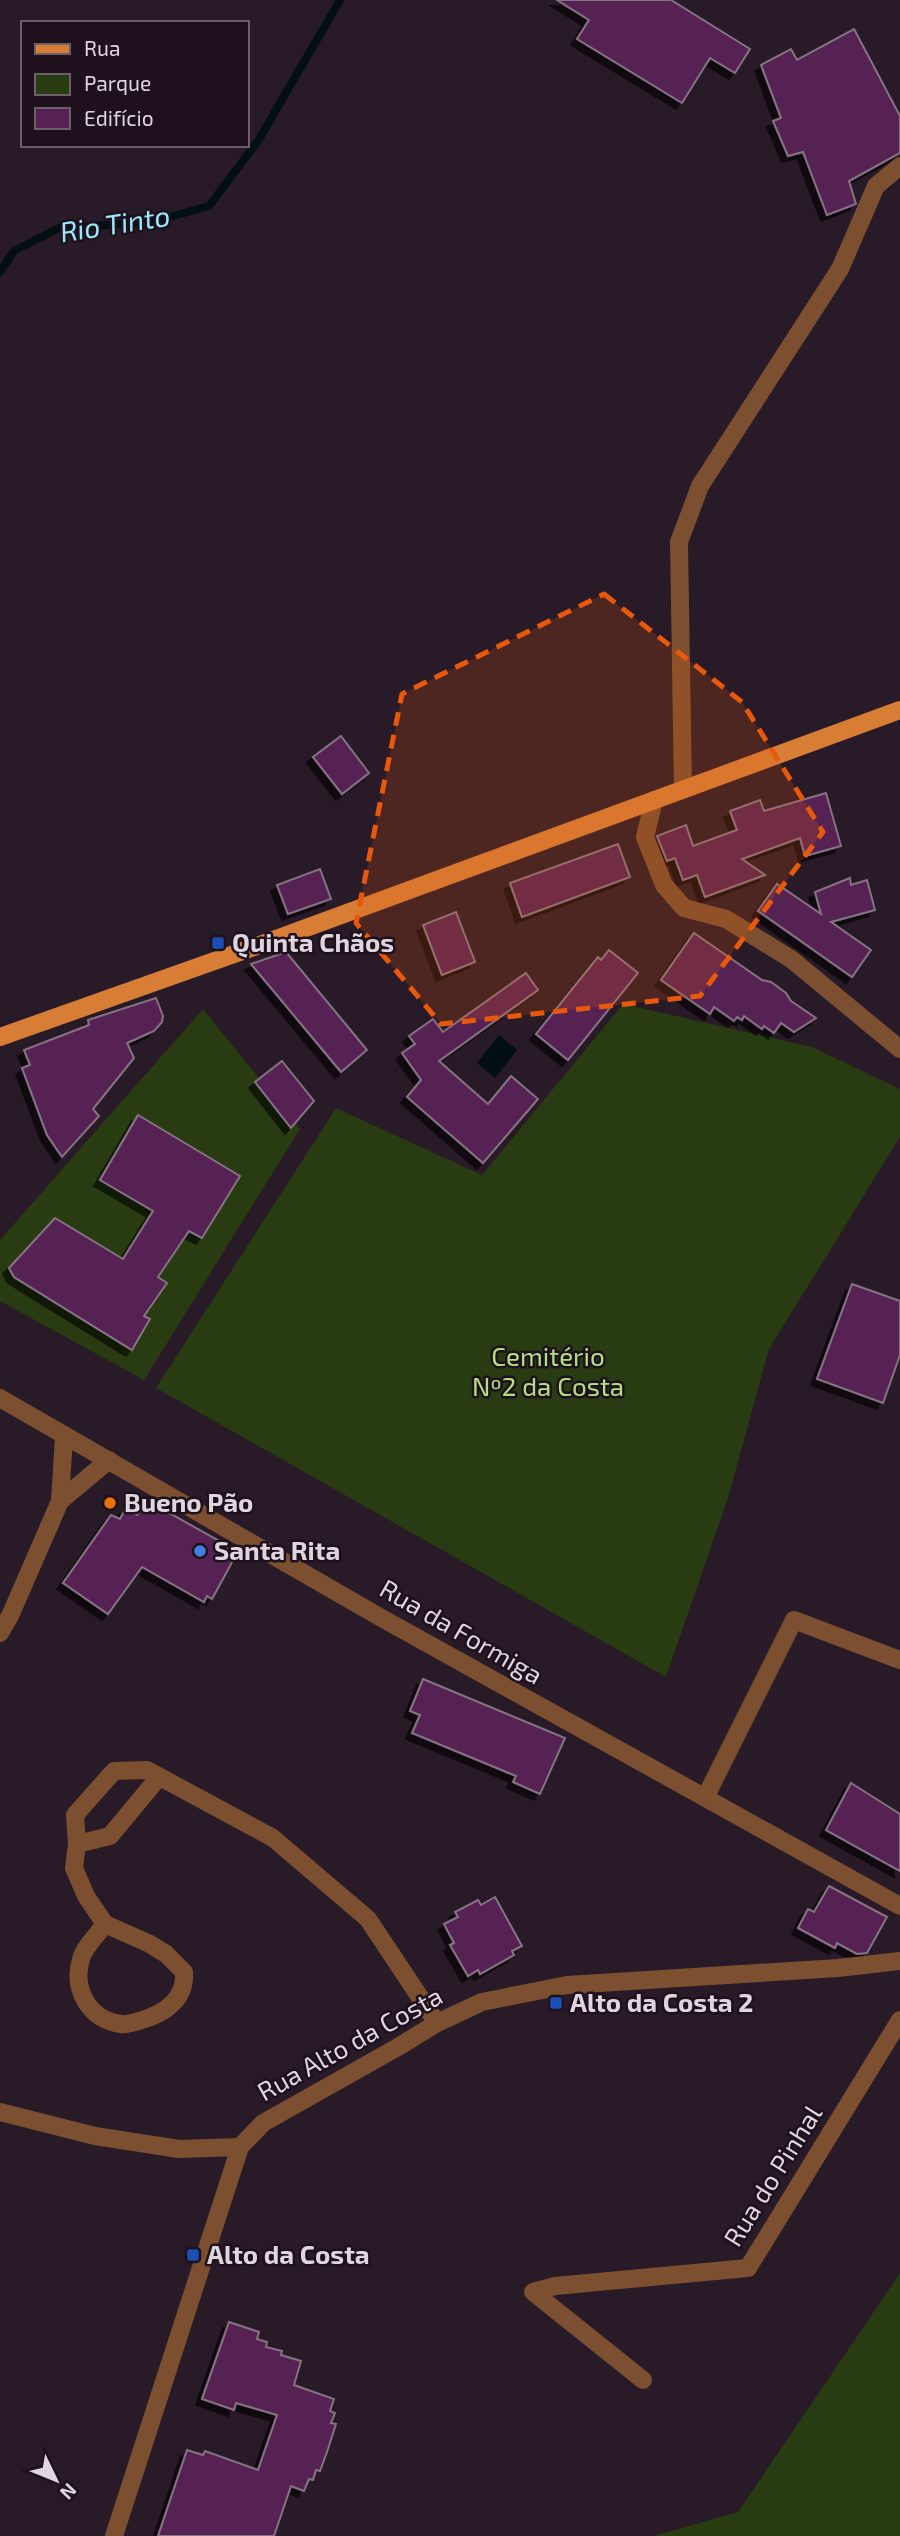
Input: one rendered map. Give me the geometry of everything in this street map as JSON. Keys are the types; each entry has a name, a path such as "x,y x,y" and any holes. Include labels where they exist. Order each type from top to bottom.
{"main road":[{"path":"0,1037 900,710"}],"street":[{"path":"684,789 678,542 700,486 840,269 876,186 900,166"},
{"path":"654,800 645,837 664,885 684,908 726,919 792,959 900,1049"},
{"name":"Rua da Formiga","path":"0,1398 378,1616 900,1906"},
{"path":"0,1633 61,1501 64,1437"},
{"path":"61,1501 109,1460"},
{"path":"706,1797 794,1620 900,1660"},
{"path":"105,1924 81,1957 79,1977 83,1999 100,2017 124,2025 166,2010 179,1995 185,1982 184,1972 166,1954 150,1944 105,1924 86,1896 74,1868 77,1844 75,1815 114,1771 147,1770 273,1838 368,1919 437,2023"},
{"path":"77,1844 110,1836 159,1777"},
{"name":"Rua Alto da Costa","path":"114,2536 240,2147 263,2123 437,2023 482,2002 567,1985 900,1961"},
{"name":"Rua do Pinhal","path":"643,2380 533,2292 555,2286 748,2268 900,2020"},
{"path":"0,2112 95,2136 179,2149 240,2147"}],"highlighted area":[{"path":"604,594 742,702 823,832 700,996 441,1024 356,923 402,694"}],"green space":[{"name":"Cemitério Nº2 da Costa","path":"623,1004 812,1047 900,1089 900,1137 769,1349 728,1498 666,1677 156,1388 336,1108 482,1175"},
{"path":"203,1009 300,1129 144,1380 0,1301 0,1240"},
{"path":"900,2273 900,2536 653,2536 738,2512"}],"shaded area":[{"path":"499,1035 517,1050 495,1078 477,1063"}],"building":[{"path":"557,0 671,0 750,49 735,73 710,58 682,103 577,39 589,20"},
{"path":"854,29 900,116 900,153 849,181 856,204 827,215 803,152 788,156 773,121 781,118 761,65 791,49 797,60"},
{"path":"341,736 369,773 342,794 313,757"},
{"path":"826,793 841,846 805,856 800,838 742,859 765,875 705,897 697,875 683,880 675,858 667,861 657,836 686,825 693,846 737,830 730,811 760,800 764,811"},
{"path":"618,844 630,877 522,917 510,883"},
{"path":"320,869 331,899 288,914 277,885"},
{"path":"850,878 851,885 867,880 875,910 831,922 871,950 852,977 758,911 777,884 821,914 815,892"},
{"path":"456,912 475,962 442,975 423,925"},
{"path":"694,933 762,980 771,982 786,993 791,1001 816,1018 794,1032 781,1023 774,1033 764,1026 762,1029 744,1016 742,1020 737,1017 734,1021 714,1007 710,1014 661,980"},
{"path":"609,950 638,973 568,1060 536,1034 598,957 601,960"},
{"path":"286,952 367,1050 341,1072 251,964"},
{"path":"526,973 538,990 439,1061 488,1104 511,1076 538,1099 483,1163 407,1097 421,1080 402,1053 415,1044 409,1036 433,1019 443,1032"},
{"path":"156,998 163,1016 162,1022 154,1031 127,1043 134,1058 93,1109 99,1116 62,1157 47,1135 22,1068 30,1065 24,1050 89,1025 88,1020"},
{"path":"282,1061 314,1101 291,1128 255,1082"},
{"path":"138,1115 240,1176 202,1238 189,1231 158,1277 167,1283 144,1316 150,1319 132,1350 14,1277 9,1268 55,1218 123,1259 153,1211 100,1180"},
{"path":"852,1284 900,1301 900,1355 883,1403 817,1379"},
{"path":"148,1501 228,1546 226,1550 236,1555 212,1599 207,1596 204,1602 142,1567 108,1614 63,1583 111,1515 120,1519 126,1508 137,1515"},
{"path":"423,1679 565,1738 540,1794 513,1782 516,1776 412,1733 420,1715 410,1711"},
{"path":"851,1783 900,1814 900,1871 826,1830"},
{"path":"829,1886 887,1917 867,1953 857,1954 837,1943 835,1948 798,1928 808,1909 814,1912"},
{"path":"495,1897 522,1946 512,1951 514,1955 480,1974 478,1970 468,1976 450,1945 454,1943 444,1924 458,1917 455,1912 478,1900 481,1905"},
{"path":"229,2322 259,2332 257,2339 267,2342 266,2347 282,2351 281,2355 301,2361 294,2385 334,2399 330,2411 335,2413 331,2423 336,2424 328,2449 320,2471 316,2470 313,2480 309,2479 304,2491 291,2486 274,2536 158,2536 187,2450 203,2455 205,2451 258,2470 277,2415 236,2403 234,2410 202,2399"}],"waterway":[{"name":"Rio Tinto","path":"0,272 14,251 59,228 152,222 209,206 258,141 340,0"}],"place":[{"name":"Quinta Chãos","path":"218,943"},
{"name":"Bueno Pão","path":"110,1503"},
{"name":"Santa Rita","path":"200,1551"},
{"name":"Alto da Costa 2","path":"556,2003"},
{"name":"Alto da Costa","path":"193,2255"}]}
